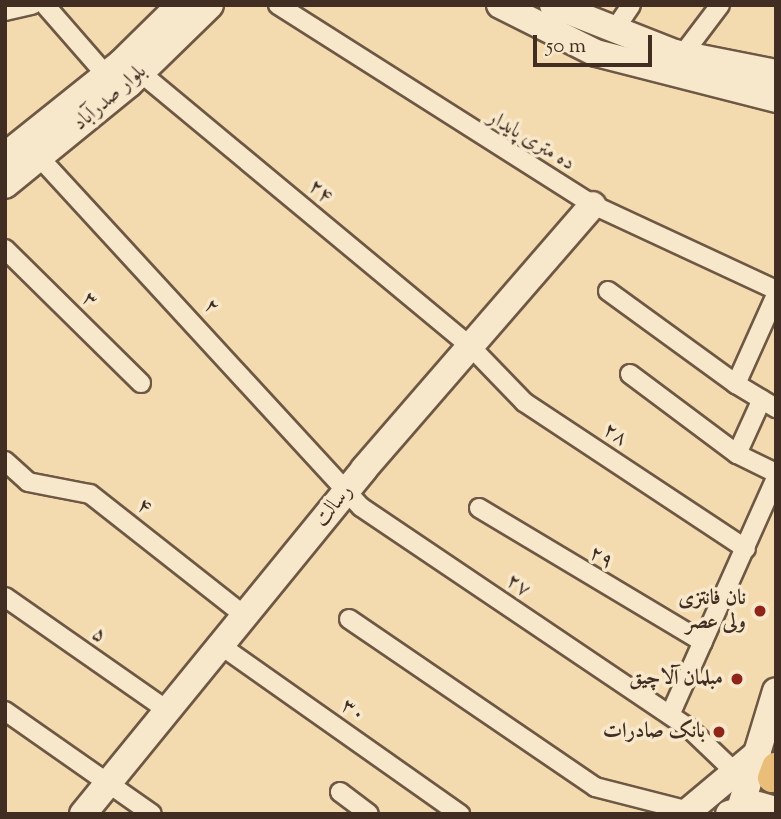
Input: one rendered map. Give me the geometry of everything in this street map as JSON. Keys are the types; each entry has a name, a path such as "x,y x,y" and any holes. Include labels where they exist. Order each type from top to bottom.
{"main road":[{"name":"بلوار صدرآباد","path":"5,156 106,75 180,5"},
{"name":"بلوار صدرآباد","path":"5,185 141,73 210,5"},
{"path":"500,5 596,53 776,99"},
{"path":"553,5 613,32 683,54 776,73"},
{"name":"رسالت","path":"83,814 349,487 593,205"},
{"path":"735,810 769,766 776,691"},
{"path":"687,812 735,772 769,766"},
{"path":"735,810 776,810"}],"street":[{"path":"5,11 32,5"},
{"path":"45,5 106,75"},
{"name":"ده متری پایدار","path":"278,5 593,205 776,292"},
{"path":"613,32 631,5"},
{"path":"683,54 719,5"},
{"name":"۲۴","path":"141,73 470,346"},
{"name":"۲","path":"40,158 349,487"},
{"name":"۳","path":"5,249 141,383"},
{"path":"608,292 736,384 769,404 737,454"},
{"path":"736,384 776,292"},
{"name":"۲۸","path":"470,346 524,402 746,549"},
{"path":"630,374 737,454 776,473"},
{"name":"۴","path":"5,461 28,482 90,494 244,615"},
{"path":"670,715 776,478"},
{"name":"۲۷","path":"349,487 361,507 670,715 735,772"},
{"name":"۲۹","path":"479,508 703,642"},
{"name":"۵","path":"5,597 167,710"},
{"path":"349,619 595,787 687,812"},
{"name":"۳۰","path":"220,645 460,814"},
{"path":"5,711 152,814"},
{"path":"340,792 369,814"}],"place":[{"name":"نان فانتزی ولی عصر","path":"760,611"},
{"name":"مبلمان آلاچیق","path":"737,679"},
{"name":"بانک صادرات","path":"719,732"}]}
